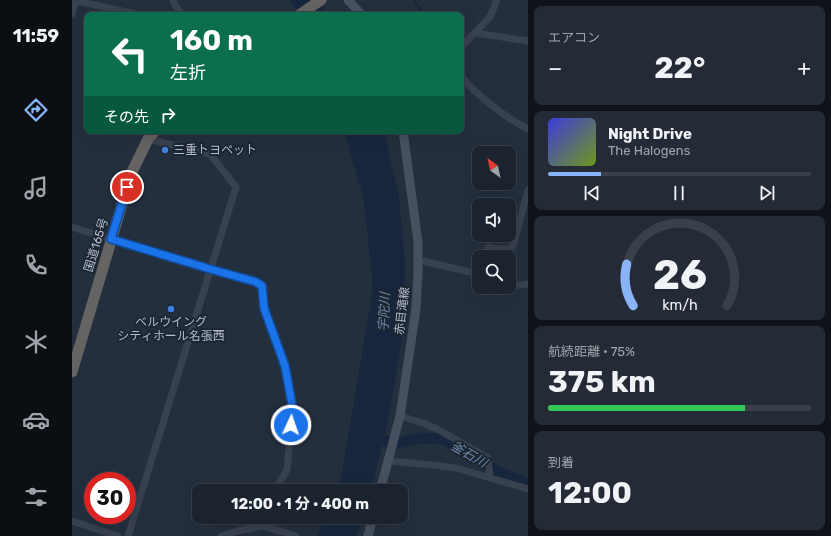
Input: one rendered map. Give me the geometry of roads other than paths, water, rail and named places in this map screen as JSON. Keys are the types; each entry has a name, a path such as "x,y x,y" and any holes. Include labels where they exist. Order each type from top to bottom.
{"highway":[{"path":"303,12 321,0"},
{"name":"国道165号","path":"72,372 131,174 152,135"}],"main road":[{"path":"348,0 359,12"},
{"name":"赤目滝線","path":"382,484 400,416 416,309 418,242 403,134"},
{"path":"368,536 371,524"}],"street":[{"path":"174,0 175,5 180,12"},
{"path":"464,44 490,17 497,0"},
{"path":"72,14 74,1 126,12"},
{"path":"475,34 528,41"},
{"path":"464,80 503,114 528,129"},
{"path":"128,536 236,187 210,154 152,135"},
{"path":"487,250 488,247 509,249 513,246 528,190"},
{"path":"72,226 256,282 262,286 264,308 285,366 293,410 287,469 278,484"},
{"path":"418,260 472,272"},
{"path":"516,286 528,284"},
{"path":"400,416 439,430 488,458 490,475"},
{"path":"388,461 456,468 490,475 528,489"},
{"path":"72,521 118,536"},
{"path":"221,536 263,526 296,536"}],"water":[{"path":"289,0 319,0 324,12 299,12"},
{"name":"宇陀川","path":"345,134 385,134 399,197 405,265 403,332 389,417 373,484 340,484 373,289 364,200"},
{"path":"323,524 361,524 357,536 317,536"}],"waterway":[{"path":"414,0 422,12"},
{"name":"釜石川","path":"370,438 398,443 420,438 442,439 460,446 498,472 528,483"}],"place":[{"name":"三重トヨペット","path":"165,150"},
{"name":"ベルウイング シティホール名張西","path":"171,309"}]}
